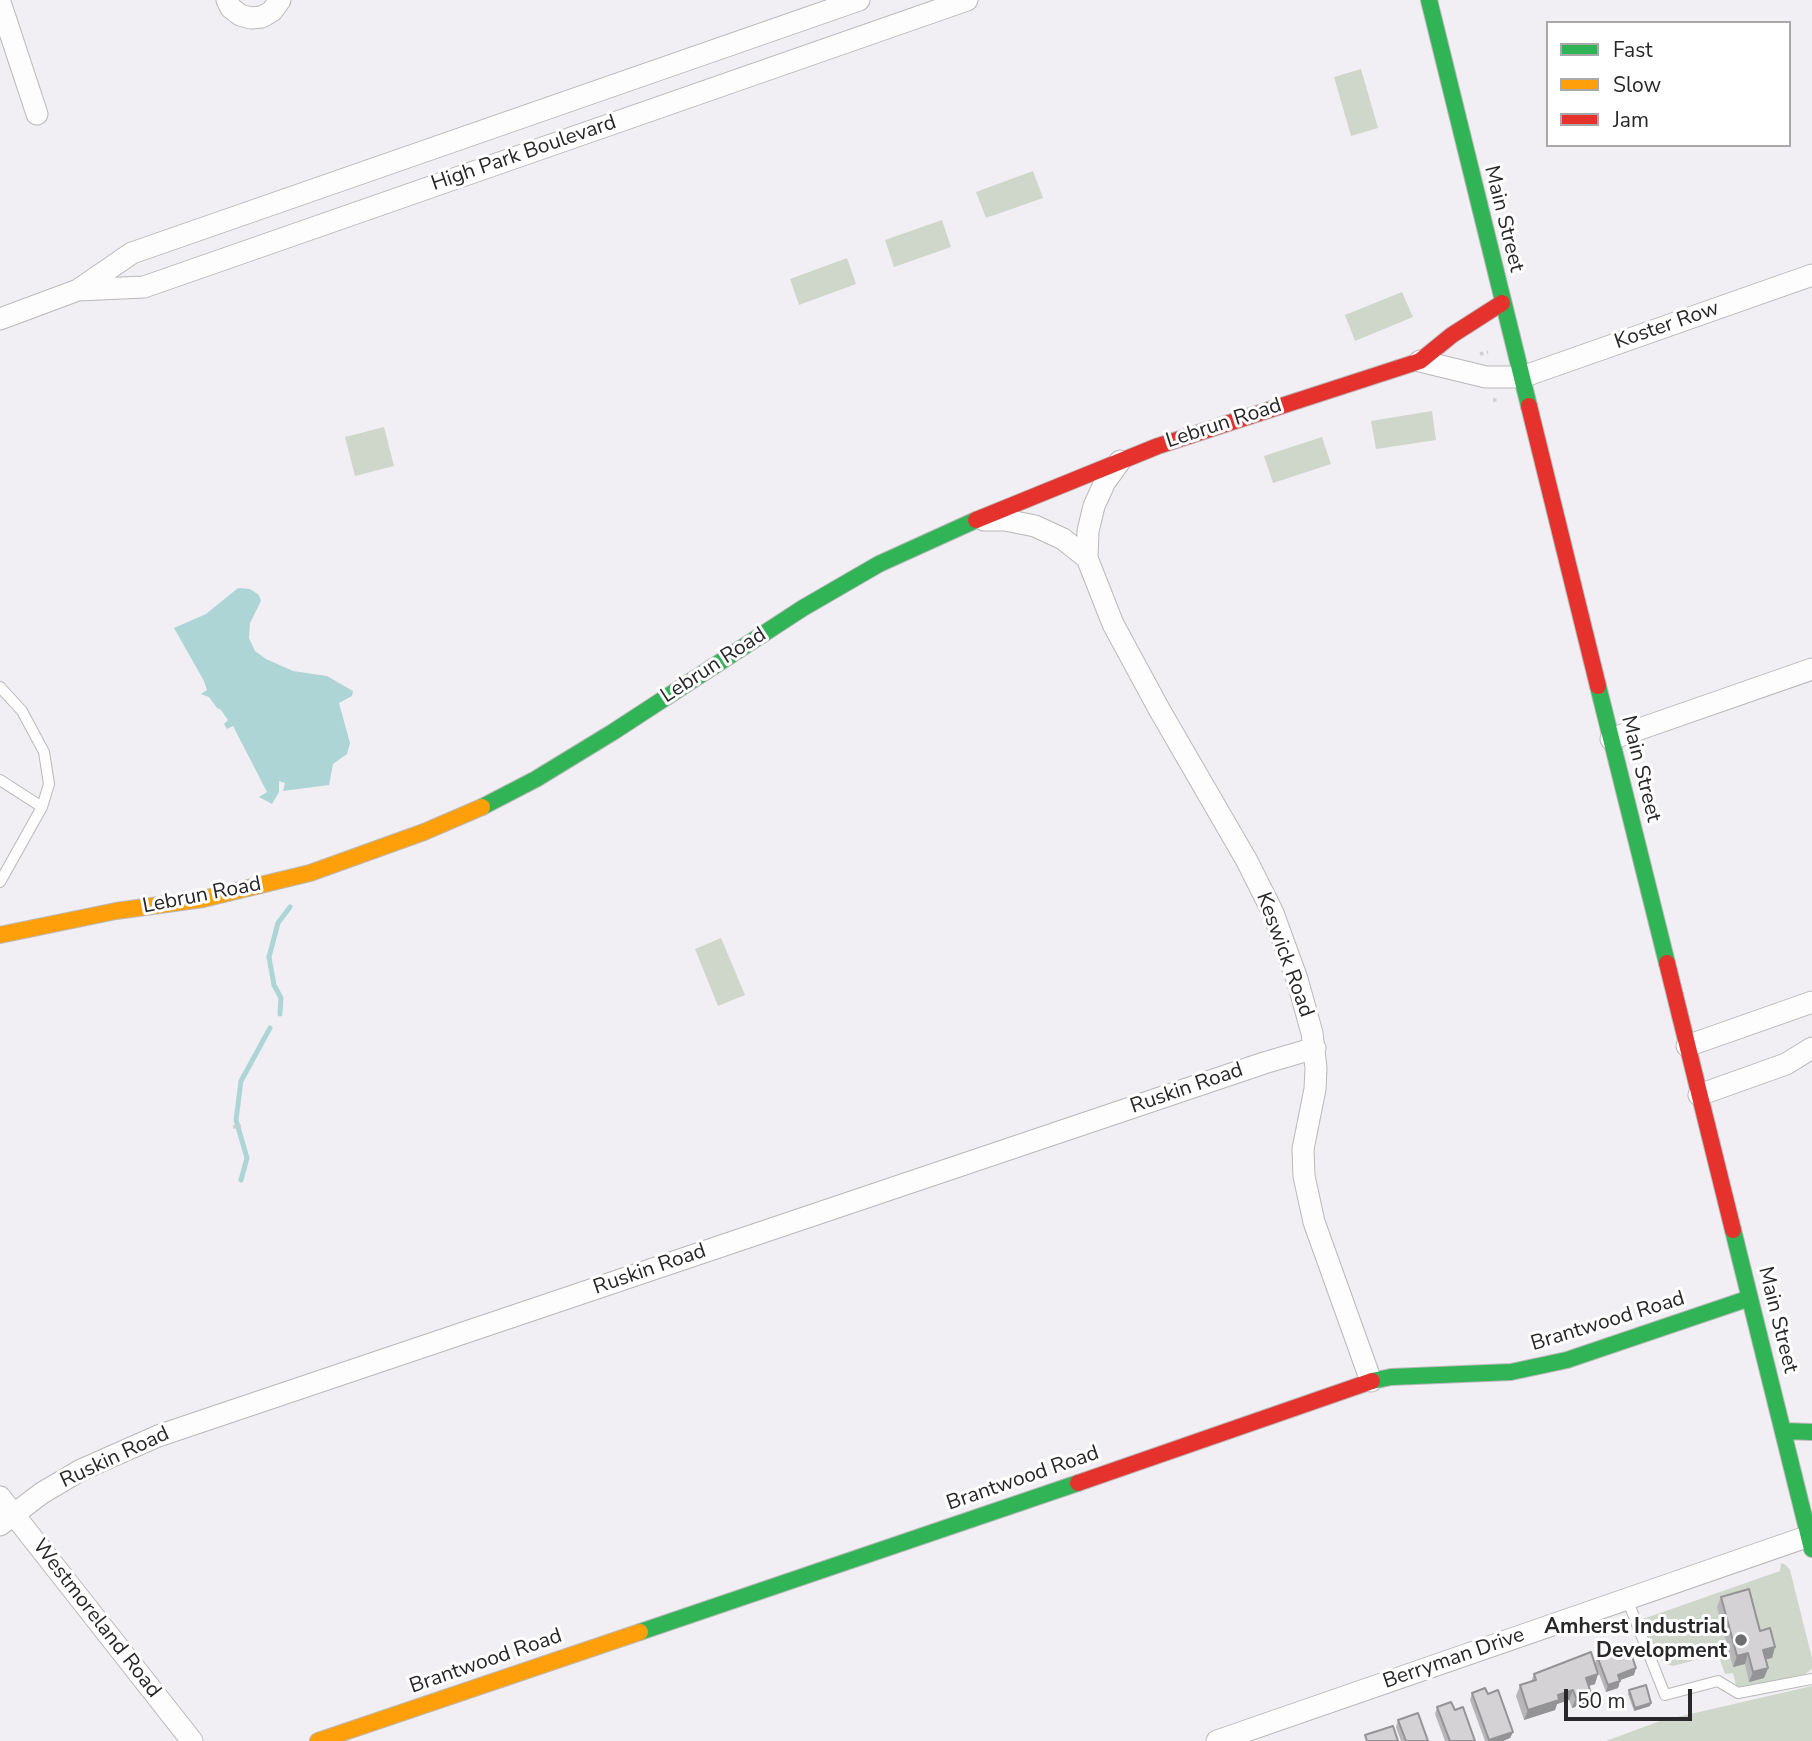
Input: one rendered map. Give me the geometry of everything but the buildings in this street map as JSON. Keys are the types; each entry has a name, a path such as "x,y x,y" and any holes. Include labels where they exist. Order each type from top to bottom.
{"street":[{"path":"227,0 231,8 240,15 251,18 262,17 272,11 280,0"},
{"name":"High Park Boulevard","path":"0,319 78,290 132,253 859,0"},
{"name":"High Park Boulevard","path":"78,290 144,287 967,0"},
{"name":"Main Street","path":"1429,0 1811,1542"},
{"path":"0,2 37,114"},
{"path":"693,59 705,91"},
{"name":"Koster Row","path":"1522,377 1812,275"},
{"name":"Lebrun Road","path":"0,935 116,911 179,903 255,887 321,869 425,832 536,779 803,608 879,564 974,520 1120,461 1420,361 1452,335 1502,303"},
{"path":"1420,361 1486,377 1522,377"},
{"name":"Keswick Road","path":"1120,461 1105,482 1094,506 1088,531 1087,558 1113,624 1247,861 1273,913 1297,979 1315,1048 1315,1089 1303,1149 1304,1176 1314,1223 1371,1381"},
{"path":"974,520 1005,520 1035,526 1063,539 1087,558"},
{"path":"1611,739 1812,669"},
{"path":"1687,1046 1812,1002"},
{"name":"Ruskin Road","path":"7,1520 42,1493 81,1470 158,1436 1315,1048"},
{"path":"1699,1095 1786,1064 1812,1048"},
{"name":"Brantwood Road","path":"318,1741 1018,1504 1371,1381 1391,1377 1511,1372 1556,1363 1750,1298"},
{"path":"1783,1431 1812,1432"},
{"name":"Westmoreland Road","path":"0,1497 7,1520 192,1741"},
{"name":"Berryman Drive","path":"1217,1741 1627,1599 1811,1542"}],"lane":[{"path":"0,882 42,807 49,784 44,752 22,711 3,694"},
{"path":"0,780 42,807"},
{"path":"1627,1599 1665,1695 1718,1681 1738,1693 1812,1679"}],"path":[{"path":"1480,354 1488,352"},
{"path":"1493,400 1499,400"},
{"path":"233,1127 241,1126"}],"shaded area":[{"path":"1361,69 1378,128 1351,136 1334,77"},
{"path":"1033,171 1043,198 986,218 976,192"},
{"path":"942,220 951,247 894,267 885,240"},
{"path":"847,258 856,284 799,305 790,279"},
{"path":"1402,292 1413,317 1355,341 1345,315"},
{"path":"1432,411 1436,440 1376,449 1371,421"},
{"path":"384,427 394,466 355,476 345,437"},
{"path":"1322,437 1331,464 1273,483 1264,456"},
{"path":"721,938 745,995 718,1006 695,949"},
{"path":"1781,1563 1790,1570 1812,1658 1812,1669 1805,1674 1742,1688 1736,1685 1733,1673 1725,1674 1718,1654 1673,1666 1663,1663 1640,1620 1780,1571"},
{"path":"1812,1686 1812,1741 1606,1741 1660,1721"}],"water":[{"path":"238,588 250,589 259,595 261,601 250,623 249,638 255,651 293,671 327,676 353,691 352,696 339,703 350,743 347,754 333,764 329,785 283,791 285,783 279,781 279,792 272,804 259,797 267,792 233,726 227,729 224,724 228,720 221,710 209,697 201,694 207,690 204,681 174,628 206,614"}],"waterway":[{"path":"280,1014 281,998 274,985 269,957 278,923 290,907"},
{"path":"241,1180 247,1158 236,1120 241,1081 270,1028"}],"traffic: fast":[{"path":"1429,0 1529,406"},
{"path":"482,807 536,779 613,732 803,608 879,564 976,520"},
{"path":"1598,686 1667,963"},
{"path":"1733,1230 1812,1549"},
{"path":"1372,1381 1391,1377 1511,1372 1567,1360 1750,1298"},
{"path":"1783,1431 1812,1432"},
{"path":"640,1632 1078,1483"}],"traffic: slow":[{"path":"0,935 116,911 203,899 310,873 424,832 482,807"},
{"path":"318,1741 640,1632"}],"traffic: jam":[{"path":"976,520 1158,446 1420,361 1452,335 1502,303"},
{"path":"1529,406 1598,686"},
{"path":"1667,963 1733,1230"},
{"path":"1078,1483 1372,1381"}],"place":[{"name":"Amherst Industrial Development","path":"1741,1640"}]}
